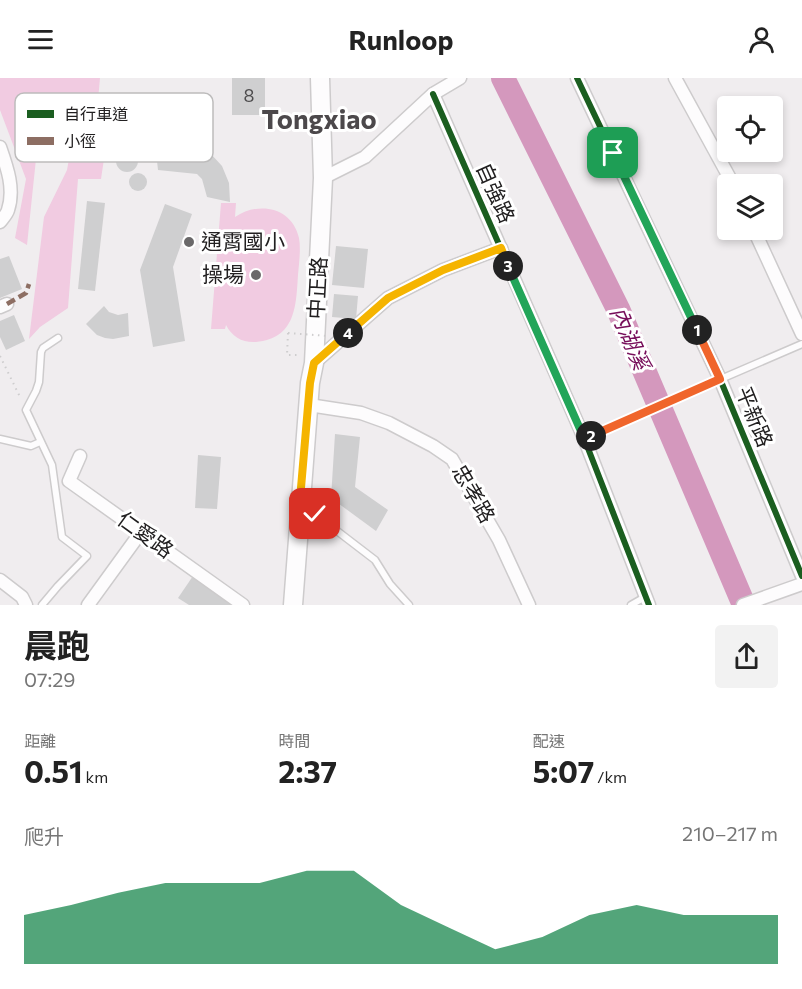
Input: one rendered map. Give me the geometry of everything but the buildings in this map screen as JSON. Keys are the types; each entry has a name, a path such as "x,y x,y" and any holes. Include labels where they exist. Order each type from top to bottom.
{"main road":[{"name":"中正路","path":"293,605 310,383 314,363 323,178 320,78"}],"street":[{"path":"323,178 365,158 433,94 460,78"},
{"name":"平新路","path":"577,78 720,379 802,576"},
{"path":"675,78 728,174"},
{"name":"自強路","path":"433,94 584,438 647,601"},
{"path":"0,147 9,174 11,193 8,211 0,222"},
{"path":"759,240 802,334"},
{"path":"314,363 388,298 443,270 501,248"},
{"name":"忠孝路","path":"309,405 361,413 389,423 433,446 452,459 499,540 529,605"},
{"name":"仁愛路","path":"80,456 69,481 243,605"},
{"path":"88,605 141,532"},
{"path":"0,580 22,597 26,605"},
{"path":"743,605 802,584"}],"lane":[{"path":"42,605 87,556 63,537 52,465 26,410 39,382 41,352 43,348 58,339"},
{"path":"584,438 802,344"},
{"path":"0,439 31,446 40,442"},
{"path":"299,511 315,514 375,560 390,584 409,605"},
{"path":"631,605 647,601"}],"path":[{"path":"287,355 288,333 328,336"},
{"path":"0,356 26,410"}],"shaded area":[{"path":"0,78 100,78 99,93 15,93 15,150 0,110"},
{"path":"20,162 36,162 27,245 15,238 26,179"},
{"path":"68,162 104,162 101,179 78,179 68,308 40,327 29,339 44,217 67,170"},
{"path":"221,203 236,203 235,217 244,212 264,208 282,214 289,219 299,238 300,256 294,309 286,327 269,339 256,342 242,340 231,333 226,325 225,329 211,329"}],"waterway":[{"name":"內湖溪","path":"503,78 618,309 744,605"}],"marked path":[{"path":"7,304 26,293 29,284"}],"cycle path":[{"path":"577,78 720,379 802,576"},
{"path":"433,94 584,438 649,605"}],"place":[{"name":"通霄國小","path":"189,242"},
{"name":"操場","path":"256,275"}],"district":[{"name":"Tongxiao","path":"319,120"}],"route":[{"path":"315,514 299,511 310,383 314,363 388,298 443,270 501,248 584,438 720,379 613,153"}]}
